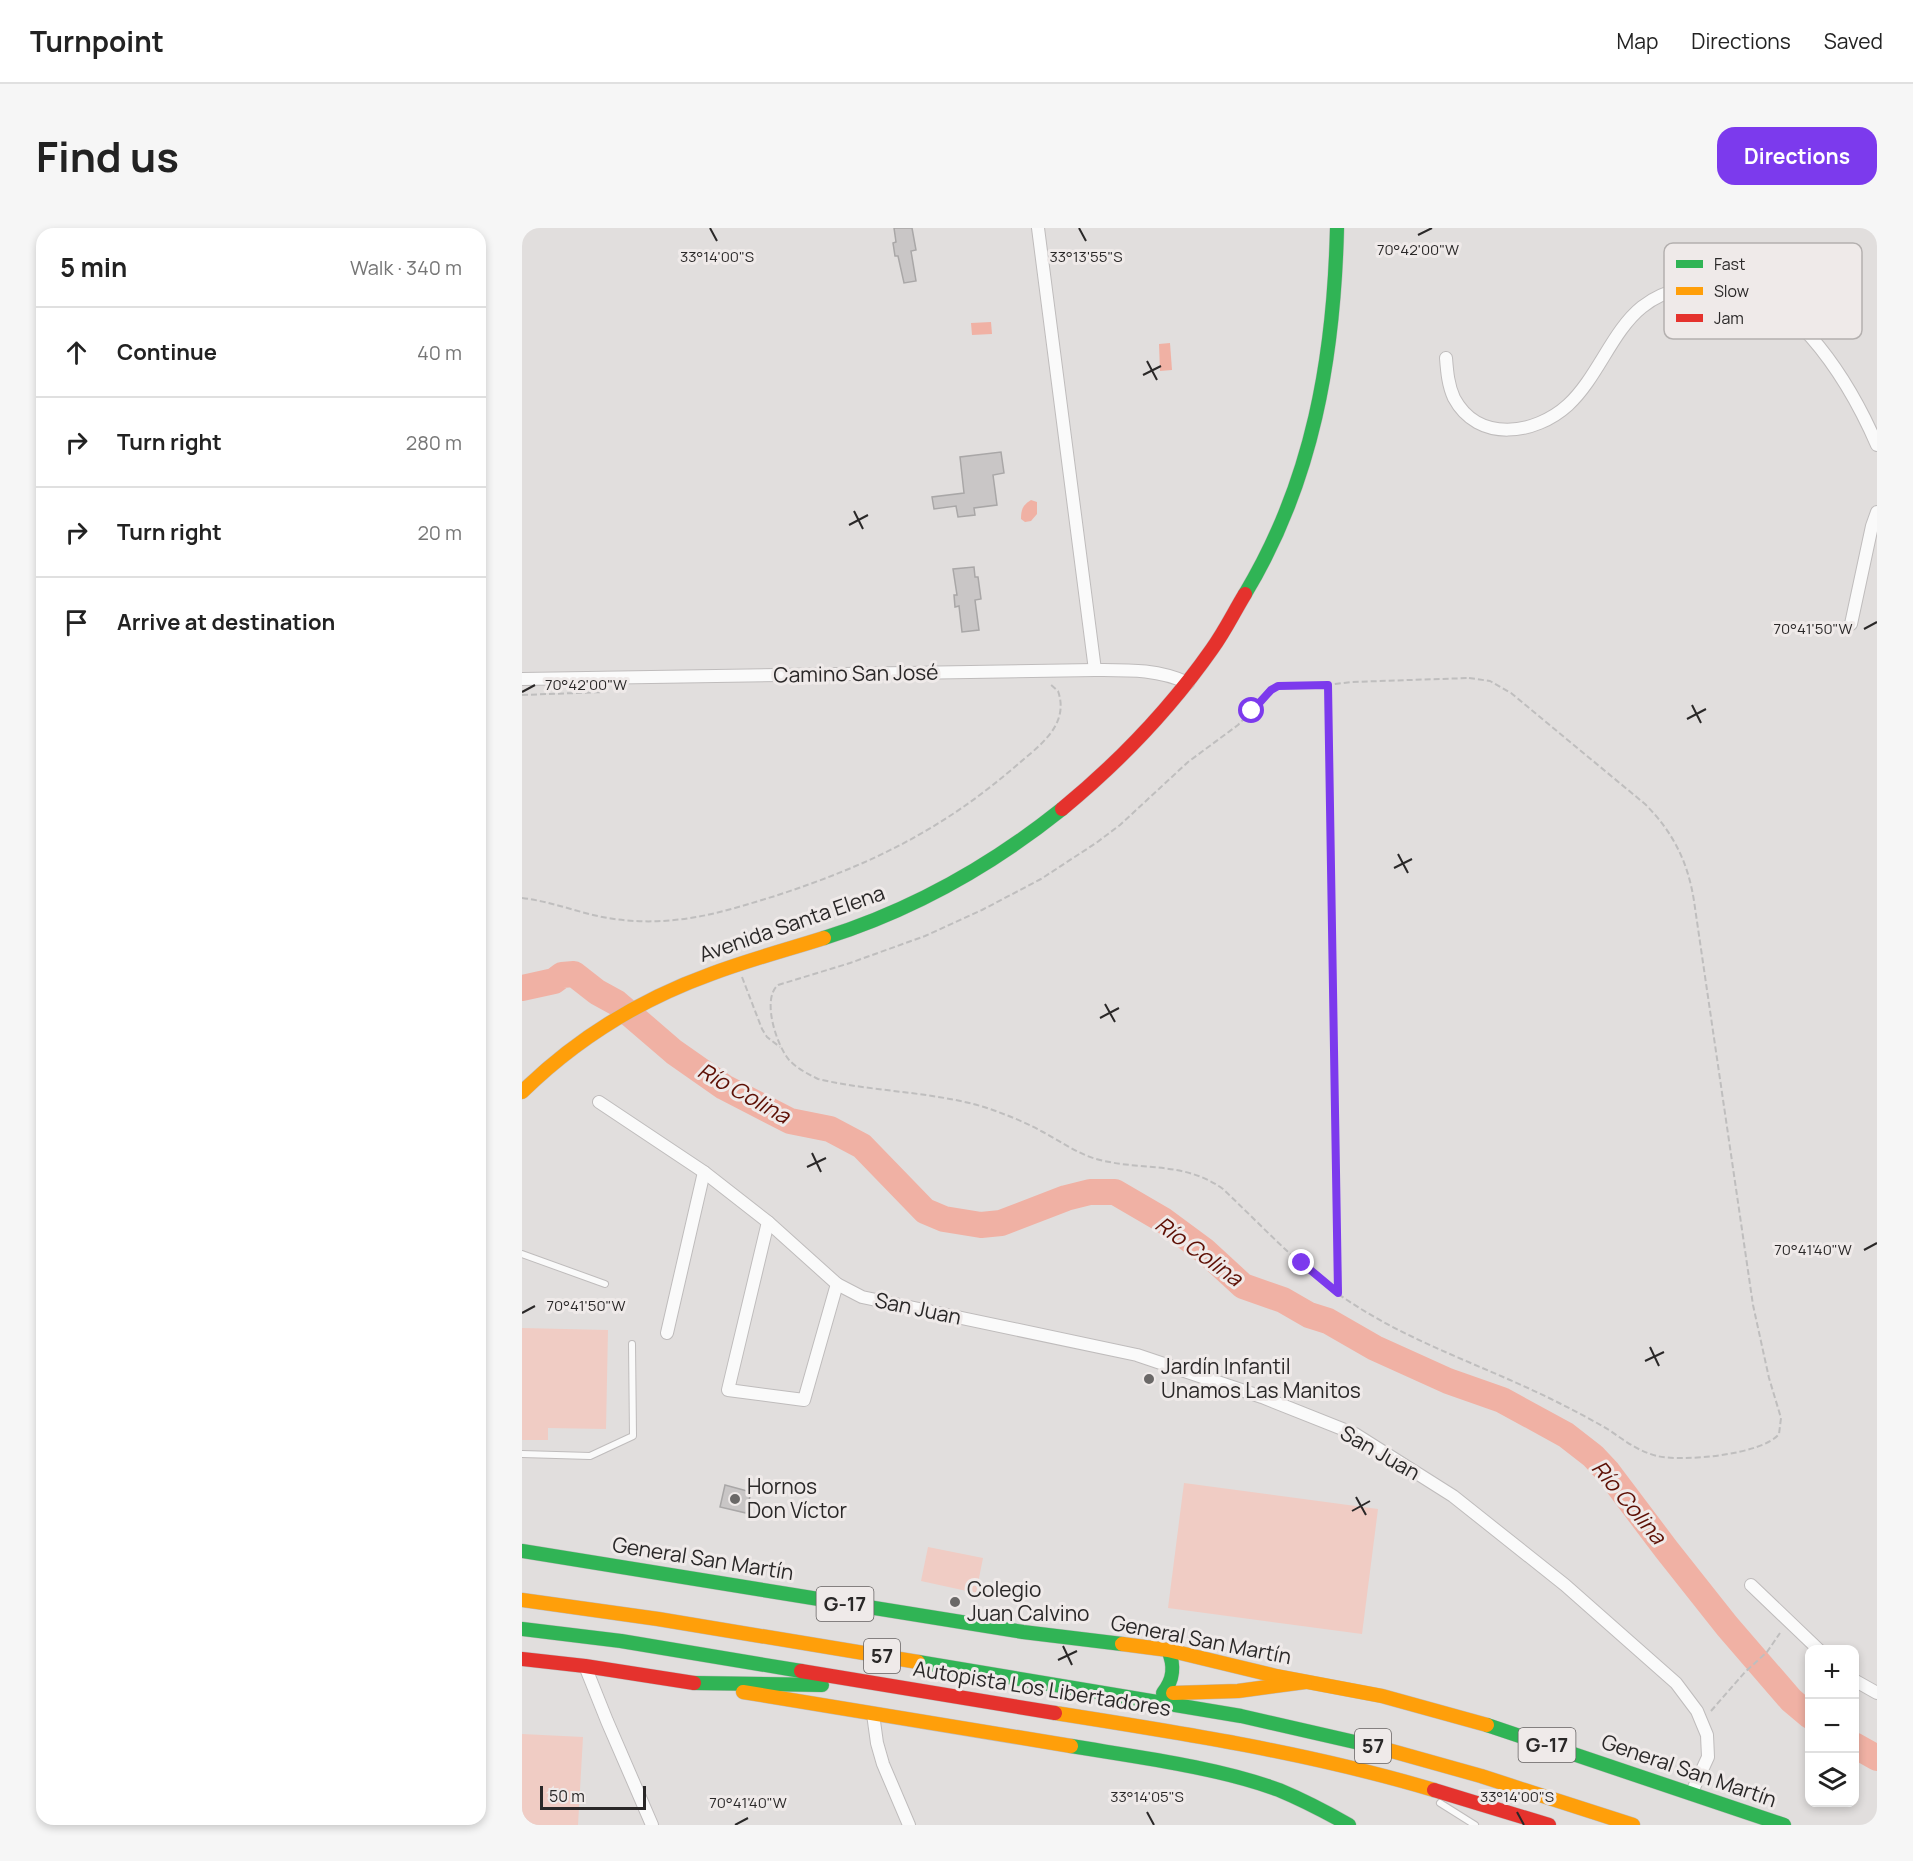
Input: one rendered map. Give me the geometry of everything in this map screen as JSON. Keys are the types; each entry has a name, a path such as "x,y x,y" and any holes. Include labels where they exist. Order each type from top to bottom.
{"main road":[{"name":"Avenida Santa Elena","path":"522,1092 577,1045 662,994 714,972 862,926 932,895 982,867 1036,831 1091,788 1134,746 1203,664 1235,614 1278,528 1298,479 1317,416 1326,371 1335,296 1337,228"},
{"name":"General San Martín","path":"523,1551 1023,1632 1168,1650 1305,1682 1382,1696 1448,1713 1784,1825"},
{"name":"Autopista Los Libertadores","path":"522,1600 658,1619 1241,1716 1362,1743 1461,1770 1634,1825"},
{"name":"Autopista Los Libertadores","path":"522,1629 621,1641 1227,1741 1382,1776 1549,1825"},
{"path":"1163,1693 1174,1673 1172,1658 1168,1650"},
{"path":"522,1659 694,1683 1103,1751 1225,1774 1278,1790 1323,1810 1349,1825"},
{"path":"1107,1693 1238,1691 1305,1682"},
{"path":"694,1683 901,1686"}],"street":[{"path":"1038,228 1095,670"},
{"path":"1446,358 1453,396 1470,417 1492,427 1511,429 1531,427 1556,415 1579,394 1625,326 1642,308 1664,296"},
{"path":"1812,339 1840,375 1867,422 1877,445"},
{"path":"1851,624 1872,526 1877,513"},
{"name":"Camino San José","path":"522,679 1095,670 1155,672 1188,683"},
{"name":"San Juan","path":"599,1102 704,1172 768,1222 837,1284 862,1297 1137,1355 1262,1397 1355,1434 1453,1496 1565,1586 1676,1683 1697,1711 1707,1735 1708,1757 1691,1794"},
{"path":"667,1333 704,1172"},
{"path":"768,1222 728,1390 804,1400 837,1284"},
{"path":"1751,1585 1814,1645"},
{"path":"585,1666 652,1825"},
{"path":"1859,1683 1877,1693"},
{"path":"873,1713 877,1743 883,1764 909,1825"}],"lane":[{"path":"522,1254 605,1284"},
{"path":"522,1454 590,1456 633,1436 632,1344"},
{"path":"1382,1776 1431,1798 1475,1825"}],"path":[{"path":"742,977 762,1029 797,1068 818,1078 933,1096 984,1107 1027,1123 1076,1151 1099,1160 1181,1170 1205,1178 1223,1189 1302,1263 1338,1293 1400,1330 1561,1403 1634,1448 1660,1457 1695,1457 1746,1451 1770,1442 1781,1429 1781,1419 1769,1378 1753,1305 1691,883 1683,858 1674,838 1645,804 1511,693 1497,684 1469,678 1283,685 1271,690 1238,724 1188,762 1120,825 1072,860 1009,896 954,923 850,963 778,985 772,991 771,997 773,1025 780,1047"},
{"path":"522,898 556,903 611,918 653,922 676,920 699,917 745,905 864,864 922,835 965,808 1048,739 1059,717 1060,695 1052,685 1043,682"},
{"path":"1328,685 1338,1293"},
{"path":"522,695 603,692"},
{"path":"1702,1722 1745,1672 1767,1652 1789,1620"}],"shaded area":[{"path":"991,322 992,334 972,335 971,323"},
{"path":"1170,343 1172,370 1160,371 1159,344"},
{"path":"1031,500 1037,502 1037,514 1031,521 1025,522 1021,519 1022,510"},
{"path":"522,1328 608,1330 606,1429 548,1428 548,1440 522,1440"},
{"path":"1184,1483 1378,1509 1362,1634 1168,1608"},
{"path":"928,1547 983,1558 976,1593 921,1581"},
{"path":"522,1734 583,1737 578,1825 522,1825"}],"building":[{"path":"894,228 912,228 916,250 911,251 916,281 904,283 898,256 895,256"},
{"path":"1001,452 1004,473 993,475 997,505 974,508 975,515 958,517 956,506 934,509 932,497 964,493 960,457"},
{"path":"974,567 981,599 975,600 979,630 962,632 959,606 955,607 954,595 957,595 953,569"},
{"name":"Hornos Don Víctor","path":"725,1485 751,1492 746,1513 720,1507"}],"waterway":[{"name":"Río Colina","path":"522,988 554,981 562,975 574,974 597,992 617,1003 674,1052 724,1087 790,1121 830,1129 862,1146 925,1211 944,1219 981,1225 1001,1223 1066,1198 1090,1192 1115,1192 1163,1220 1205,1251 1243,1286 1283,1300 1309,1315 1328,1321 1375,1348 1448,1381 1502,1400 1566,1435 1593,1456 1608,1472 1727,1626 1791,1700 1805,1712"},
{"name":"Río Colina","path":"1859,1748 1877,1758"}],"traffic: fast":[{"path":"1245,594 1288,507 1315,417 1325,371 1331,324 1337,228"},
{"path":"824,938 888,914 949,884 1007,849 1062,809"},
{"path":"522,1551 1023,1632 1122,1644"},
{"path":"522,1629 621,1641 801,1671"},
{"path":"1163,1693 1172,1672 1168,1650"},
{"path":"918,1662 1241,1716 1381,1748"},
{"path":"694,1683 822,1685"},
{"path":"1487,1725 1784,1825"},
{"path":"1071,1746 1176,1764 1255,1782 1297,1798 1349,1825"}],"traffic: slow":[{"path":"522,1092 587,1038 659,996 725,969 824,938"},
{"path":"522,1600 658,1619 918,1662"},
{"path":"1122,1644 1168,1650 1276,1676 1382,1696 1487,1725"},
{"path":"1173,1693 1238,1691 1305,1682"},
{"path":"743,1692 1071,1746"},
{"path":"1055,1713 1198,1736 1293,1755 1434,1790"},
{"path":"1381,1748 1481,1776 1633,1825"}],"traffic: jam":[{"path":"1062,809 1104,773 1179,693 1212,649 1245,594"},
{"path":"522,1659 694,1683"},
{"path":"801,1671 1055,1713"},
{"path":"1434,1790 1549,1825"}],"place":[{"name":"Jardín Infantil Unamos Las Manitos","path":"1149,1379"},
{"name":"Hornos Don Víctor","path":"735,1499"},
{"name":"Colegio Juan Calvino","path":"955,1602"}],"route":[{"path":"1252,711 1271,690 1278,686 1328,685 1338,1293 1302,1263"}]}
